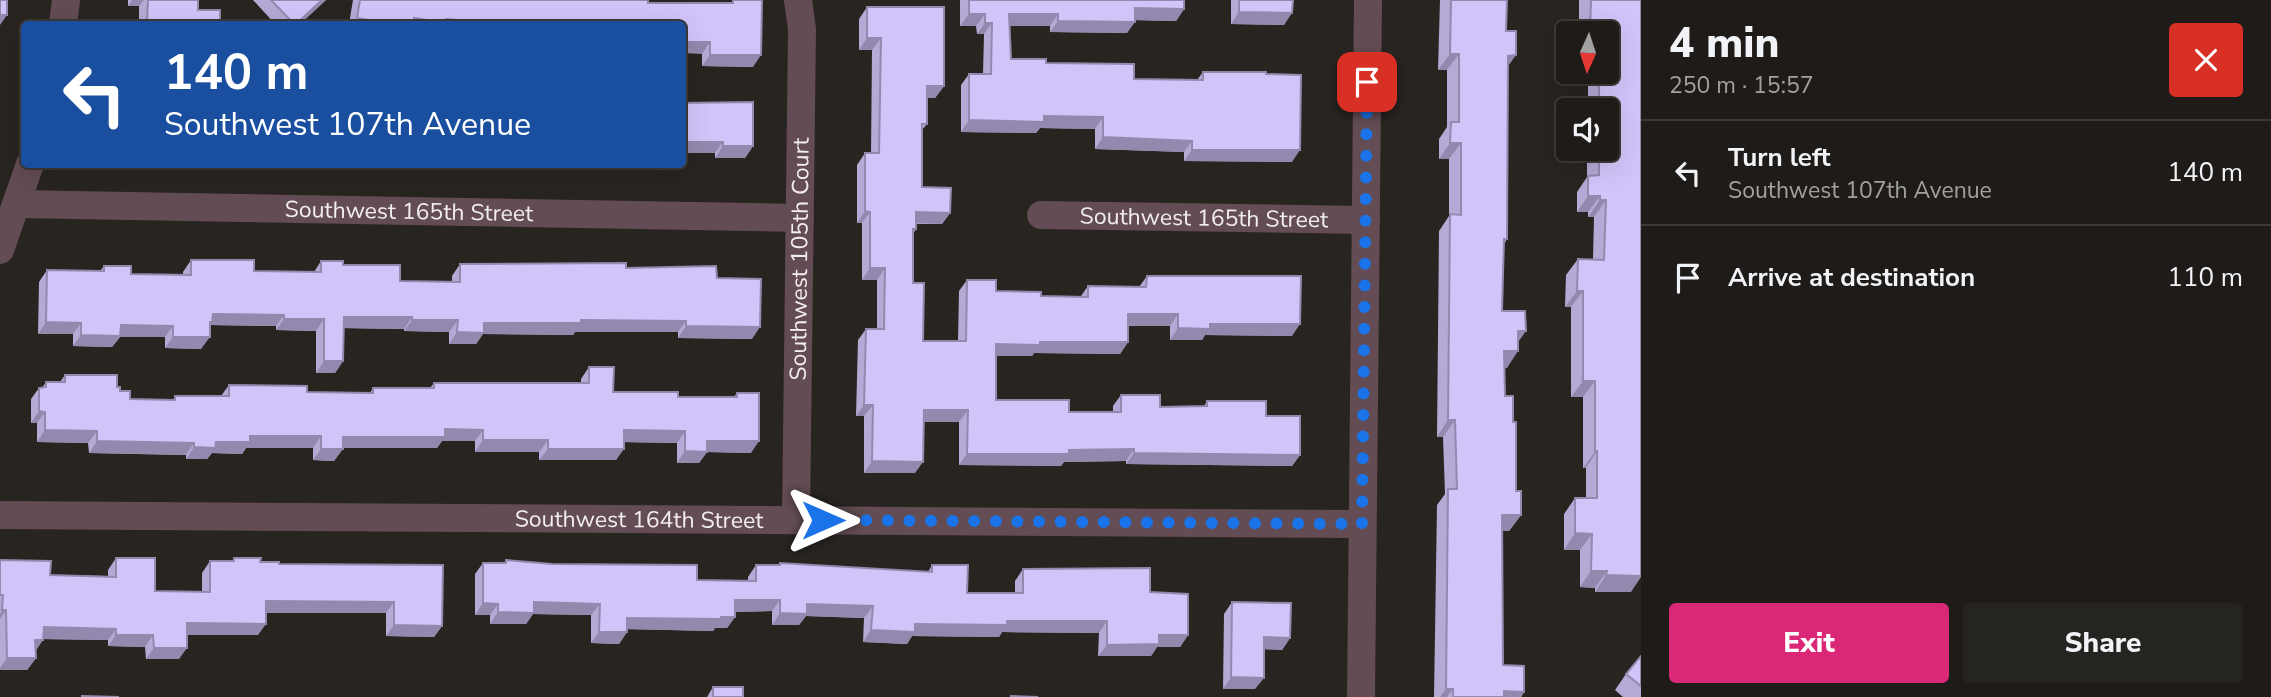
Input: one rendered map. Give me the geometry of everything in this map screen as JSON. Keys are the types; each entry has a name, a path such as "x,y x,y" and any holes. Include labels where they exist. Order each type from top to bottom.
{"street":[{"path":"63,21 66,0"},
{"name":"Southwest 105th Court","path":"796,520 802,29 798,0"},
{"path":"1362,697 1368,0"},
{"path":"0,250 29,168"},
{"name":"Southwest 165th Street","path":"17,204 800,218"},
{"name":"Southwest 165th Street","path":"1041,215 1366,220"},
{"name":"Southwest 164th Street","path":"0,515 1362,524"}],"building":[{"path":"0,0 7,0 7,15 0,15"},
{"path":"148,0 198,0 198,10 220,10 220,21 147,21"},
{"path":"271,0 322,0 299,21 291,21"},
{"path":"360,0 648,0 648,3 733,3 733,0 762,0 761,55 710,55 710,42 686,42 686,21 433,21 414,18 414,21 370,21 357,18"},
{"path":"969,0 1184,0 1184,9 1135,8 1135,22 1058,21 1058,14 1009,14 1011,59 1046,59 1046,63 1134,64 1134,79 1203,80 1203,72 1301,75 1300,150 1192,150 1192,141 1103,137 1103,117 1044,116 1044,122 969,120 969,74 991,74 992,23 985,23 985,14 969,14"},
{"path":"1239,0 1293,0 1292,13 1239,12"},
{"path":"1451,0 1507,0 1506,31 1516,31 1516,55 1508,56 1507,239 1504,239 1502,311 1525,311 1526,331 1518,331 1518,351 1504,351 1505,396 1513,396 1513,422 1516,422 1516,491 1521,491 1521,515 1502,515 1503,665 1524,666 1524,692 1504,691 1504,697 1453,697 1453,689 1446,689 1448,489 1457,489 1455,420 1448,420 1450,214 1461,215 1461,143 1450,143 1451,122 1459,122 1459,54 1450,54"},
{"path":"1591,0 1641,0 1641,576 1606,575 1607,571 1591,571 1592,534 1575,533 1575,498 1597,498 1595,381 1583,381 1583,291 1577,291 1578,259 1604,260 1606,200 1600,200 1600,196 1588,196 1588,176 1599,175 1599,161 1619,161 1619,98 1599,98 1599,84 1619,84 1619,21 1590,21"},
{"path":"867,7 944,7 944,86 927,86 927,124 922,124 922,187 951,188 950,213 916,212 916,229 913,229 913,283 924,283 923,341 966,341 967,280 996,280 996,291 1088,297 1088,286 1146,287 1147,276 1301,276 1300,324 1210,324 1210,329 1178,328 1178,314 1128,314 1128,342 996,344 996,400 1069,400 1069,412 1121,412 1121,395 1160,395 1160,407 1207,406 1207,401 1266,401 1266,416 1300,416 1300,455 1134,453 1134,449 1069,450 1069,454 967,454 968,410 924,410 923,462 872,461 873,405 864,405 866,329 884,329 885,268 870,268 870,212 865,211 865,153 879,153 881,38 867,38"},
{"path":"753,102 753,146 723,146 723,142 686,142 686,103"},
{"path":"191,260 254,260 254,271 321,272 321,261 343,261 343,265 400,265 400,281 460,282 460,264 626,263 626,268 716,266 717,278 761,279 760,327 686,326 686,321 581,320 581,323 484,323 484,333 457,332 458,320 344,317 343,361 324,361 324,319 284,319 284,315 213,314 210,337 173,337 173,326 121,325 120,336 81,335 81,323 46,322 47,270 104,271 104,266 131,266 131,274 191,275"},
{"path":"589,367 614,367 613,392 678,392 678,397 737,397 737,393 759,393 759,441 707,441 707,452 685,451 685,431 624,430 624,449 548,449 548,440 483,440 483,430 445,429 445,437 343,437 343,449 321,449 321,436 250,436 250,442 216,442 215,448 194,447 194,443 97,441 97,431 45,430 45,412 39,411 39,388 46,387 46,382 65,382 65,375 117,375 117,387 120,387 120,391 130,391 130,399 175,400 175,396 229,396 229,385 307,386 307,392 373,393 373,388 434,388 434,383 589,383"},
{"path":"116,558 155,558 155,591 210,592 210,561 234,561 234,558 261,558 260,562 279,564 443,565 442,626 394,625 394,602 266,601 266,624 187,623 187,648 154,648 153,635 116,635 116,629 44,627 43,640 35,640 36,658 7,658 6,610 2,610 3,595 0,595 0,560 51,561 50,575 116,577"},
{"path":"506,560 552,564 697,565 697,580 756,581 756,565 780,563 932,572 932,565 968,565 967,593 1023,593 1023,569 1150,568 1150,592 1188,594 1188,635 1159,635 1159,644 1107,645 1107,621 1007,621 1007,625 915,624 915,632 871,630 873,606 807,604 807,614 780,613 780,600 735,600 735,617 721,619 627,618 627,632 599,632 600,604 534,602 534,613 498,612 498,604 483,603 483,563 506,563"},
{"path":"1232,602 1291,603 1290,638 1264,637 1264,678 1231,677"},
{"path":"1641,656 1641,686 1626,674"},
{"path":"713,687 743,687 743,697 713,697"}],"route":[{"path":"823,520 1362,524 1367,82"}]}
